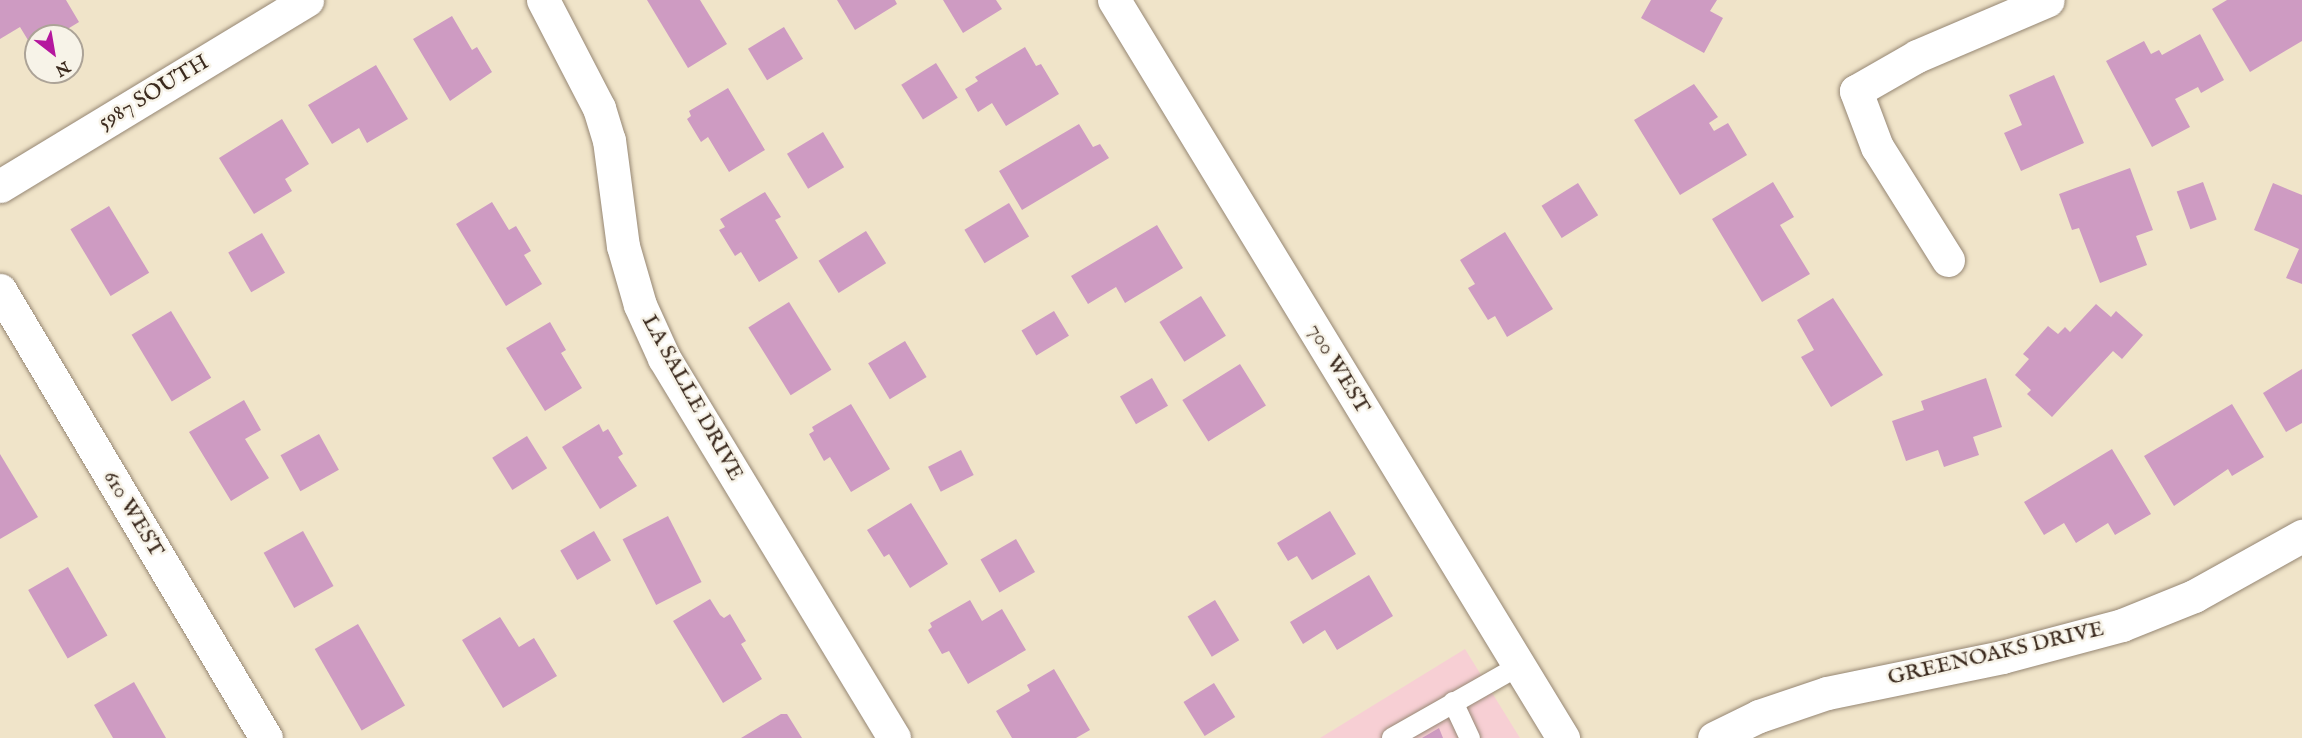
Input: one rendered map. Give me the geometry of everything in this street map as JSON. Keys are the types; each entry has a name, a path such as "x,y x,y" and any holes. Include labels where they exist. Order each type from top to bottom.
{"street":[{"name":"5987 SOUTH","path":"0,186 307,0"},
{"name":"LA SALLE DRIVE","path":"543,0 599,108 611,152 625,255 640,305 664,358 894,738"},
{"name":"700 WEST","path":"1114,0 1563,738"},
{"path":"1948,260 1877,147 1856,91 1917,56 2048,0"},
{"name":"610 WEST","path":"0,290 266,738"},
{"name":"GREENOAKS DRIVE","path":"1714,738 1759,716 1827,693 2002,657 2122,625 2194,596 2302,536"}],"lane":[{"path":"1392,738 1519,666"},
{"path":"1453,702 1470,738"}],"shaded area":[{"path":"1465,649 1520,738 1320,738"}],"building":[{"path":"0,0 66,0 79,22 76,24 24,24 24,34 20,27 0,39"},
{"path":"647,0 700,0 727,44 688,68"},
{"path":"837,0 895,0 897,4 855,30"},
{"path":"943,0 996,0 1002,9 963,33"},
{"path":"1651,0 1717,0 1710,11 1723,18 1704,53 1641,18"},
{"path":"2227,0 2302,0 2302,41 2250,72 2212,9"},
{"path":"452,16 472,50 477,47 492,72 450,101 413,39"},
{"path":"784,27 803,59 767,80 748,49"},
{"path":"2200,34 2224,80 2201,93 2198,87 2175,99 2190,127 2152,147 2106,61 2144,41 2151,54 2159,50 2162,55"},
{"path":"1025,47 1036,66 1041,64 1059,94 1006,126 992,103 978,112 965,89 978,81 975,77"},
{"path":"936,63 958,98 923,119 901,85"},
{"path":"376,65 408,119 367,143 359,128 332,144 308,105"},
{"path":"2054,75 2084,143 2021,171 2004,133 2022,125 2009,95"},
{"path":"1694,84 1718,117 1709,123 1714,131 1728,123 1747,155 1680,195 1634,120"},
{"path":"728,88 765,150 729,172 708,137 701,142 687,119 691,116 689,111"},
{"path":"282,119 309,164 285,179 292,191 254,214 219,158"},
{"path":"1079,124 1093,147 1100,144 1109,158 1022,210 999,171"},
{"path":"823,132 844,167 808,189 787,154"},
{"path":"2130,168 2153,230 2136,236 2147,265 2100,283 2079,228 2072,230 2059,194"},
{"path":"1773,182 1794,217 1780,225 1810,274 1762,302 1712,219"},
{"path":"2203,182 2217,220 2190,229 2177,192"},
{"path":"1578,183 1598,215 1562,238 1542,206"},
{"path":"2273,183 2302,195 2302,284 2286,278 2299,249 2254,230"},
{"path":"765,192 781,217 775,220 798,258 759,282 741,252 735,256 719,230 725,227 720,219"},
{"path":"492,202 509,230 516,226 531,251 524,255 542,284 506,306 456,224"},
{"path":"1009,203 1029,236 985,263 964,230"},
{"path":"109,206 149,273 111,296 70,229"},
{"path":"1157,225 1183,268 1125,303 1116,287 1088,304 1071,276"},
{"path":"866,231 886,263 839,293 819,261"},
{"path":"1505,232 1553,309 1507,337 1495,316 1488,320 1468,288 1475,284 1460,260"},
{"path":"262,233 285,273 251,292 228,253"},
{"path":"1201,296 1226,336 1184,362 1159,322"},
{"path":"1833,298 1883,375 1831,407 1801,357 1814,350 1797,320"},
{"path":"789,302 831,370 791,395 748,327"},
{"path":"2096,304 2111,317 2116,311 2143,335 2122,359 2113,351 2052,417 2027,394 2031,390 2015,375 2029,359 2023,354 2048,326 2058,334 2065,327 2070,332"},
{"path":"171,311 211,378 172,402 132,335"},
{"path":"1054,311 1069,336 1036,355 1021,331"},
{"path":"550,322 566,350 561,353 582,388 545,411 506,348"},
{"path":"905,341 927,377 890,399 868,363"},
{"path":"1240,364 1266,406 1208,442 1182,400"},
{"path":"2302,369 2302,423 2286,432 2263,393"},
{"path":"1152,378 1168,406 1136,424 1120,397"},
{"path":"1986,378 2002,427 1973,437 1979,455 1944,467 1938,450 1906,461 1892,421 1924,410 1921,401"},
{"path":"244,400 261,430 245,439 269,478 231,501 189,432"},
{"path":"851,404 890,469 851,492 830,457 824,461 809,434 814,431 812,427"},
{"path":"2232,404 2264,457 2232,476 2228,469 2174,506 2144,456"},
{"path":"599,424 603,432 608,429 623,454 618,457 637,486 600,509 562,447"},
{"path":"319,434 339,470 300,491 281,455"},
{"path":"527,436 547,468 512,490 492,458"},
{"path":"2112,449 2151,514 2115,535 2108,523 2076,543 2064,523 2044,535 2024,502"},
{"path":"961,450 974,475 941,492 928,467"},
{"path":"0,454 38,517 0,539"},
{"path":"911,503 948,564 910,588 889,554 884,557 867,530"},
{"path":"1330,511 1356,554 1312,580 1297,556 1288,561 1277,543"},
{"path":"668,516 702,582 656,605 623,539"},
{"path":"303,531 334,586 294,608 264,553"},
{"path":"594,531 611,560 577,580 560,550"},
{"path":"1016,539 1035,572 999,592 980,560"},
{"path":"68,567 108,635 68,658 28,590"},
{"path":"1369,575 1393,616 1337,650 1325,630 1303,644 1290,622"},
{"path":"710,599 724,618 730,614 746,641 741,644 762,679 723,703 673,621"},
{"path":"970,600 982,621 1002,609 1026,650 968,684 949,651 942,654 928,630 932,627 930,623"},
{"path":"1215,600 1239,640 1212,657 1188,616"},
{"path":"500,617 519,647 534,638 557,676 503,708 462,640"},
{"path":"358,624 405,705 362,730 315,649"},
{"path":"1054,669 1090,730 1076,738 1012,738 996,711 1030,691 1027,685"},
{"path":"134,682 166,738 113,738 94,705"},
{"path":"1214,683 1235,717 1205,736 1183,702"},
{"path":"781,714 787,714 802,738 741,738"},
{"path":"1439,728 1443,738 1422,738"}]}
